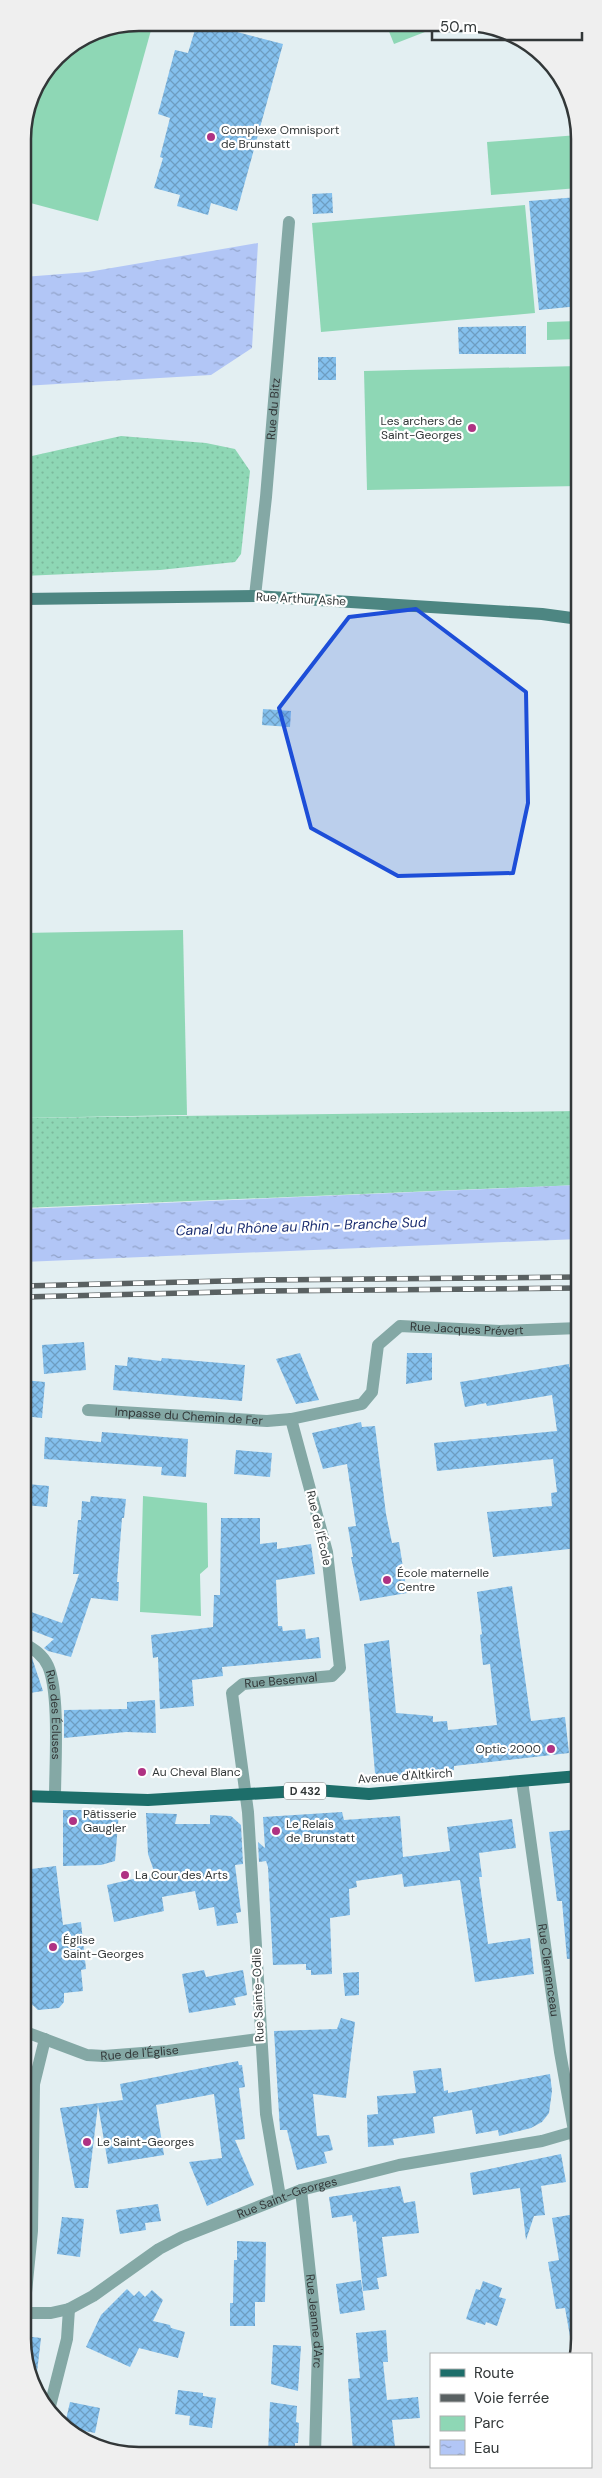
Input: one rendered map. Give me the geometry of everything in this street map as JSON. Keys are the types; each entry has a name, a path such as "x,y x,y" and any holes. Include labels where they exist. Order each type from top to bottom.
{"main road":[{"name":"Rue Arthur Ashe","path":"31,599 255,596 542,614 571,618"},
{"name":"Avenue d'Altkirch","path":"31,1796 148,1800 316,1790 369,1794 571,1777"}],"street":[{"name":"Rue du Bitz","path":"255,596 266,497 289,222"},
{"name":"Rue Jacques Prévert","path":"291,1419 362,1404 372,1392 378,1345 400,1326 500,1331 571,1328"},
{"name":"Impasse du Chemin de Fer","path":"88,1410 267,1421 291,1419"},
{"name":"Rue de l'École","path":"291,1419 327,1552 340,1668"},
{"name":"Rue des Écluses","path":"31,1648 38,1652 48,1666 54,1691 55,1797"},
{"name":"Rue Besenval","path":"245,1793 232,1693 243,1684 332,1676 340,1668"},
{"name":"Rue Clemenceau","path":"522,1781 525,1815 571,2119"},
{"name":"Rue Sainte-Odile","path":"245,1793 253,1877 259,2039 266,2114 280,2197"},
{"name":"Rue de l'Église","path":"31,2034 87,2054 104,2056 168,2051 259,2039"},
{"path":"31,2241 34,2084 45,2039"},
{"name":"Rue Saint-Georges","path":"31,2313 69,2309 93,2296 160,2249 182,2237 280,2197 399,2165 542,2140 571,2133"},
{"name":"Rue Jeanne d'Arc","path":"301,2190 318,2348 315,2447"},
{"path":"51,2402 67,2339 69,2309"}],"highlighted area":[{"path":"416,609 526,692 528,803 513,873 398,876 311,828 279,708 349,617"}],"green space":[{"path":"151,31 98,221 31,203 31,132 35,111 42,91 54,73 79,49 91,42 111,35 125,32"},
{"path":"389,31 428,31 394,44"},
{"path":"571,136 571,189 491,195 487,142"},
{"path":"525,205 535,313 321,332 312,223"},
{"path":"571,321 571,339 547,340 547,322"},
{"name":"Les archers de Saint-Georges","path":"571,366 571,486 367,490 364,371"},
{"path":"121,436 206,443 235,449 250,471 241,554 235,562 160,570 31,576 31,456"},
{"path":"183,930 187,1115 31,1118 31,933"},
{"path":"571,1111 571,1185 31,1208 31,1118"},
{"path":"143,1496 207,1503 208,1567 200,1574 201,1616 140,1612"}],"water":[{"path":"258,243 252,348 211,375 31,386 31,276 88,272"},
{"name":"Canal du Rhône au Rhin - Branche Sud","path":"571,1185 571,1239 31,1262 31,1209"}],"building":[{"name":"Complexe Omnisport de Brunstatt","path":"195,31 237,31 283,44 237,211 211,203 208,215 177,206 180,195 154,188 163,158 160,157 170,118 158,114 175,50 188,53"},
{"path":"332,193 333,213 313,214 312,194"},
{"path":"571,198 571,307 539,310 529,201"},
{"path":"526,326 526,354 459,354 458,327"},
{"path":"318,357 336,357 336,380 318,380"},
{"path":"263,709 291,711 290,727 262,725"},
{"path":"84,1342 86,1370 44,1374 42,1345"},
{"path":"300,1353 319,1400 296,1404 276,1359"},
{"path":"407,1353 432,1353 432,1380 406,1384"},
{"path":"128,1357 161,1361 162,1358 245,1365 242,1401 113,1390 115,1365 127,1366"},
{"path":"569,1364 569,1367 571,1367 571,1549 493,1557 487,1512 552,1506 551,1493 557,1492 553,1459 437,1471 434,1443 557,1431 552,1395 487,1406 486,1403 465,1407 460,1382"},
{"path":"31,1381 45,1382 42,1418 31,1417"},
{"path":"361,1422 362,1427 375,1426 386,1514 392,1543 399,1542 407,1593 360,1601 351,1557 353,1557 348,1527 356,1526 347,1464 323,1469 312,1433"},
{"path":"102,1432 188,1439 186,1477 161,1475 162,1467 44,1459 45,1437 101,1442"},
{"path":"236,1450 272,1453 270,1477 234,1474"},
{"path":"31,1484 49,1486 47,1507 31,1506"},
{"path":"91,1496 126,1499 124,1518 122,1518 117,1582 119,1582 118,1601 91,1598 71,1657 48,1651 44,1648 54,1639 31,1630 31,1612 62,1623 79,1574 73,1574 78,1520 81,1520 82,1501 90,1502"},
{"path":"221,1518 260,1518 260,1544 277,1542 277,1549 311,1544 315,1574 276,1580 278,1626 282,1626 283,1631 305,1629 306,1639 319,1637 321,1658 222,1667 223,1676 192,1680 194,1706 160,1709 158,1657 153,1658 151,1635 213,1627 214,1595 220,1595"},
{"path":"512,1586 531,1721 565,1717 569,1753 454,1766 454,1770 380,1778 375,1773 364,1644 389,1640 396,1713 433,1716 433,1722 447,1721 448,1730 497,1725 490,1664 483,1665 480,1635 482,1634 477,1592"},
{"path":"31,1657 32,1658 43,1691 31,1693"},
{"path":"155,1700 156,1733 126,1732 64,1738 64,1710 127,1709 127,1702"},
{"path":"63,1810 87,1810 87,1813 119,1812 115,1861 101,1865 63,1866"},
{"path":"342,1812 344,1820 400,1816 403,1857 450,1851 447,1827 512,1819 516,1848 479,1853 482,1877 479,1877 488,1944 530,1938 534,1974 475,1982 460,1880 404,1887 402,1874 356,1881 357,1887 349,1889 350,1915 330,1918 332,1974 311,1975 311,1970 306,1970 306,1964 273,1965 268,1867 266,1861 259,1862 258,1842 265,1848 263,1817"},
{"path":"146,1813 177,1814 175,1824 210,1824 210,1815 231,1816 241,1825 243,1864 235,1865 241,1912 236,1913 238,1923 217,1926 214,1907 199,1910 195,1891 162,1897 164,1911 114,1922 107,1885 155,1874 148,1854"},
{"path":"571,1830 571,1959 567,1959 562,1901 557,1901 549,1832"},
{"name":"Église Saint-Georges","path":"56,1866 63,1925 81,1922 86,1969 81,1970 83,1991 64,1993 64,2002 59,2008 38,2010 31,2003 31,1869"},
{"path":"204,1970 206,1977 243,1970 247,1995 234,1998 236,2005 189,2013 182,1974"},
{"path":"359,1972 359,1995 345,1996 343,1973"},
{"path":"341,2018 355,2022 346,2098 313,2094 317,2136 329,2135 333,2150 324,2152 327,2163 297,2170 287,2130 280,2130 274,2031 337,2029"},
{"path":"238,2061 239,2065 242,2065 245,2087 239,2088 245,2139 235,2140 254,2185 207,2206 189,2162 222,2158 214,2094 156,2105 164,2155 108,2164 98,2105 88,2188 75,2188 60,2108 123,2100 120,2084"},
{"path":"441,2068 444,2091 448,2090 448,2093 550,2074 552,2091 549,2113 542,2122 531,2128 499,2136 498,2130 476,2134 472,2110 433,2117 435,2133 393,2139 394,2145 368,2147 367,2115 378,2114 377,2096 416,2093 413,2071"},
{"path":"561,2154 566,2182 541,2186 545,2215 534,2216 526,2240 520,2188 473,2195 470,2173"},
{"path":"400,2186 404,2203 415,2201 419,2233 382,2237 387,2276 377,2278 379,2289 363,2291 356,2221 353,2222 352,2215 332,2218 329,2197"},
{"path":"158,2204 161,2221 145,2223 146,2230 120,2234 116,2210"},
{"path":"571,2215 571,2342 565,2308 556,2309 548,2262 559,2260 552,2218"},
{"path":"62,2217 84,2219 80,2257 57,2254"},
{"path":"237,2241 266,2242 265,2302 255,2302 255,2326 230,2326 230,2303 233,2303 234,2260 237,2260"},
{"path":"361,2280 365,2310 340,2314 336,2284"},
{"path":"483,2281 502,2288 499,2297 506,2299 497,2326 486,2322 485,2325 466,2319 476,2289 480,2290"},
{"path":"127,2289 134,2296 139,2291 145,2297 152,2290 163,2300 153,2321 170,2325 171,2328 185,2332 178,2358 139,2348 130,2367 86,2347 101,2315"},
{"path":"386,2330 388,2362 383,2362 387,2400 418,2397 420,2418 392,2420 395,2447 353,2447 348,2379 360,2378 356,2333"},
{"path":"31,2337 41,2338 37,2373 32,2353"},
{"path":"273,2345 301,2346 298,2391 271,2384"},
{"path":"178,2390 203,2393 203,2396 216,2398 212,2428 189,2425 190,2416 175,2414"},
{"path":"70,2402 100,2408 95,2433 83,2431 66,2418"},
{"path":"270,2402 297,2406 296,2422 299,2423 298,2443 295,2443 295,2447 268,2447"}],"railway":[{"path":"31,1286 264,1280 571,1277"},
{"path":"31,1297 263,1291 571,1288"}],"place":[{"name":"Complexe Omnisport de Brunstatt","path":"211,137"},
{"name":"Les archers de Saint-Georges","path":"472,428"},
{"name":"École maternelle Centre","path":"387,1580"},
{"name":"Optic 2000","path":"551,1749"},
{"name":"Au Cheval Blanc","path":"142,1772"},
{"name":"Pâtisserie Gaugler","path":"73,1821"},
{"name":"Le Relais de Brunstatt","path":"276,1831"},
{"name":"La Cour des Arts","path":"125,1875"},
{"name":"Église Saint-Georges","path":"53,1947"},
{"name":"Le Saint-Georges","path":"87,2142"}]}
